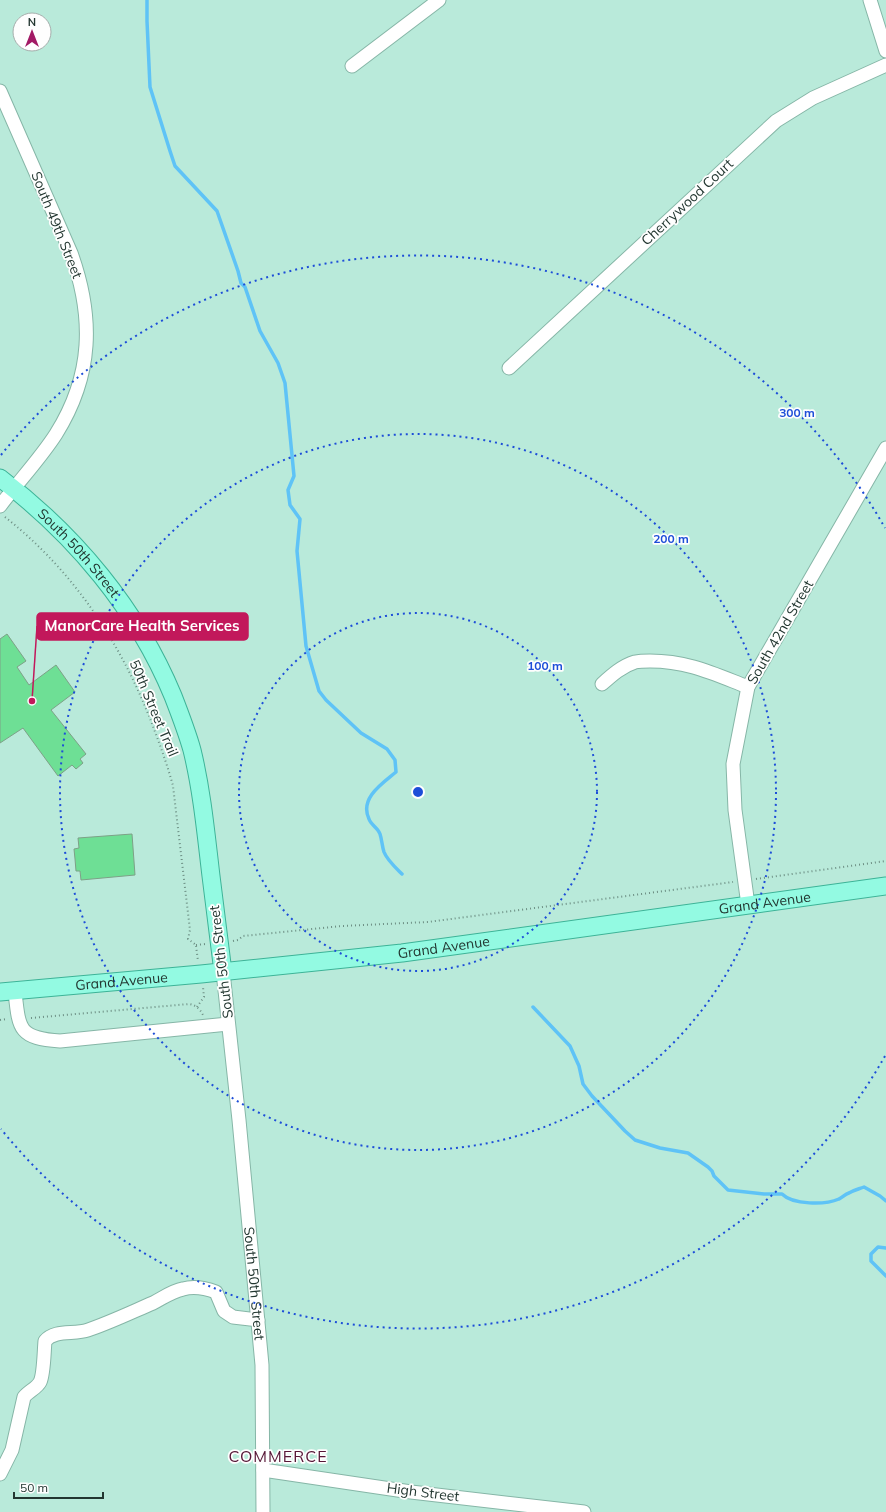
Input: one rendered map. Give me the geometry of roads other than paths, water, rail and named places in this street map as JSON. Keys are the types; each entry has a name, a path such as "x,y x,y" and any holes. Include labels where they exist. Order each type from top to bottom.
{"main road":[{"name":"South 50th Street","path":"7,483 55,524 80,550 106,581 128,611 148,644 165,678 180,714 192,750 204,818 223,972"},
{"name":"Grand Avenue","path":"7,992 402,954 886,886"}],"street":[{"path":"352,66 439,0"},
{"path":"870,0 886,50"},
{"name":"Cherrywood Court","path":"509,368 776,121 813,98 886,65"},
{"name":"South 49th Street","path":"0,92 6,119 71,253 84,297 87,322 86,345 82,370 76,393 67,414 51,440 7,483 2,511"},
{"name":"South 42nd Street","path":"748,905 735,810 733,764 748,687 886,448"},
{"path":"602,684 620,668 636,662 659,661 686,664 700,668 748,687"},
{"name":"South 50th Street","path":"223,972 262,1365 263,1512"},
{"path":"7,992 18,1019 26,1033 40,1040 60,1041 228,1024"},
{"path":"0,1474 12,1450 24,1397 28,1392 37,1387 41,1381 45,1341 49,1336 87,1330 183,1289 205,1288 216,1292 224,1311 233,1317 258,1320"},
{"name":"High Street","path":"262,1470 411,1492 584,1512"}],"waterway":[{"path":"147,0 150,87 175,166 217,211 241,283 245,287 260,331 278,363 285,383 294,476 288,490 290,505 300,519 297,551 306,646 319,691 326,700 361,733 387,749 395,760 396,772 374,792 367,804 367,811 370,821 380,834 385,855 402,874"},
{"path":"533,1007 570,1046 579,1066 583,1084 592,1096 635,1140 660,1148 688,1153 708,1167 714,1176 728,1190 764,1194 782,1194 787,1198 801,1202 818,1203 839,1199 864,1187 886,1201"},
{"path":"886,1248 878,1247 871,1254 871,1261 886,1276"}],"place":[{"name":"ManorCare Health Services","path":"32,701"}],"district":[{"name":"COMMERCE","path":"278,1456"}]}
